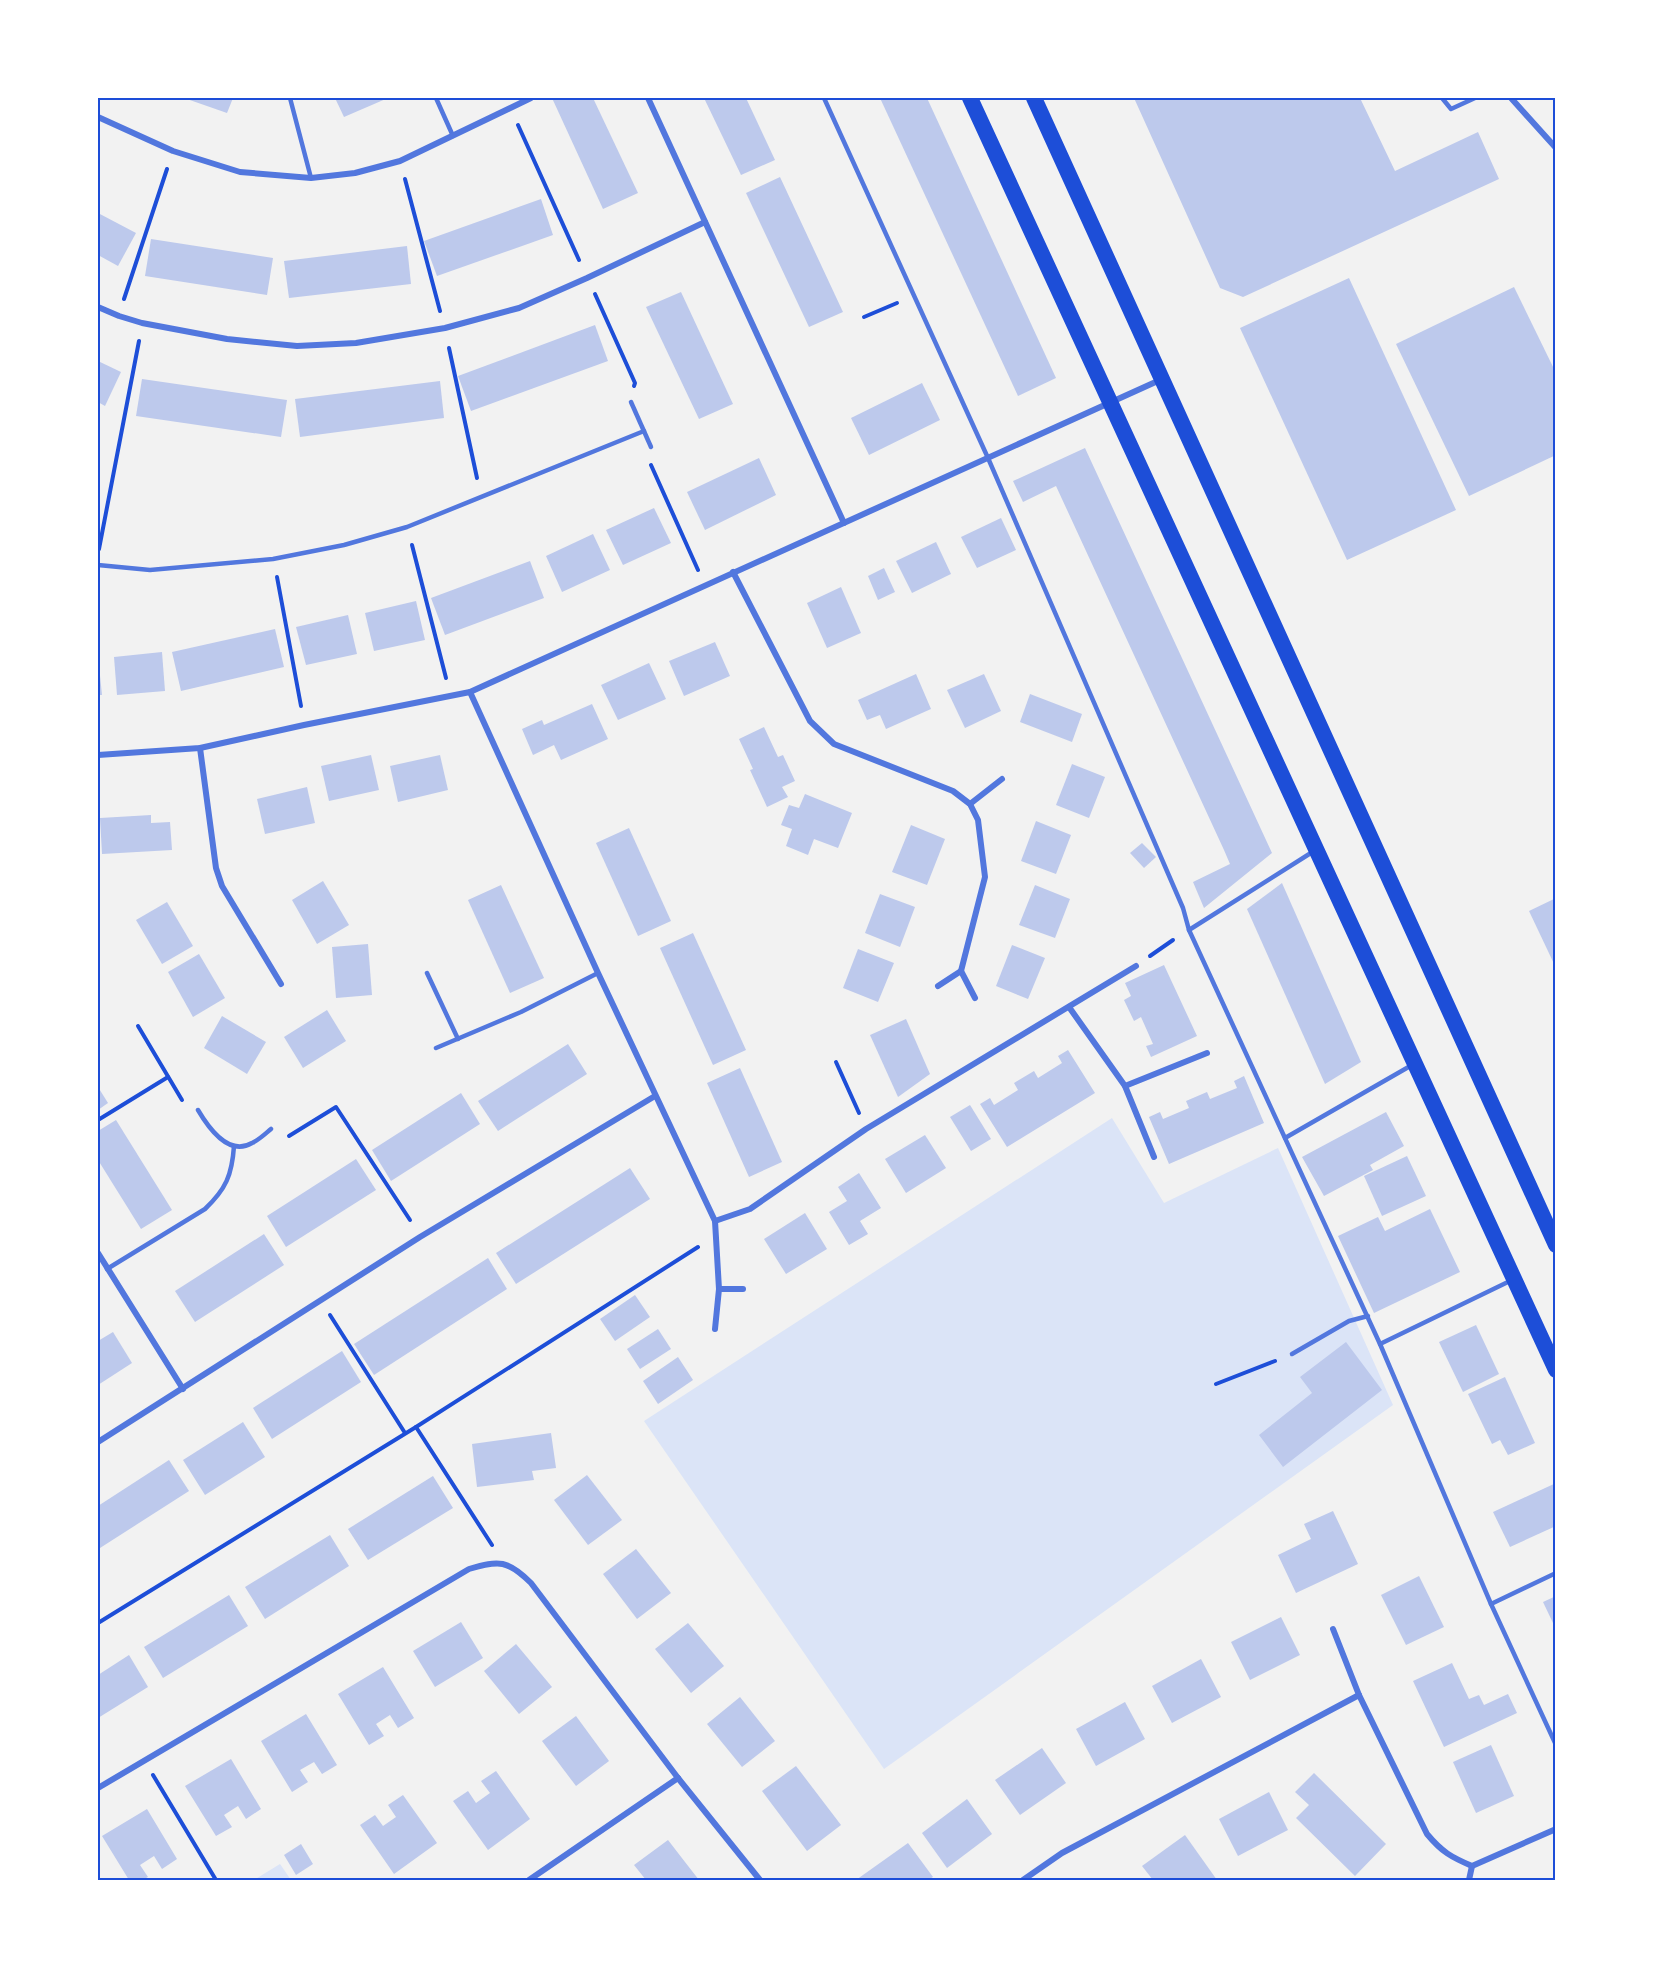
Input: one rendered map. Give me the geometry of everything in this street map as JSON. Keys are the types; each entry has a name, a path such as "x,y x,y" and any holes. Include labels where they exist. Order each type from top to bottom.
{"highway":[{"path":"970,98 1556,1371"},
{"path":"1034,98 1556,1245"}],"street":[{"path":"98,117 173,151 240,172 311,178 355,173 400,161 531,98"},
{"path":"648,98 844,523"},
{"path":"1511,98 1556,148"},
{"path":"98,307 142,322 227,339 285,345 356,343 445,328 519,308 705,222"},
{"path":"98,755 200,748 470,692 1163,378"},
{"path":"733,572 810,721 822,734 834,744 953,791 970,804 978,820 985,877 961,971 975,998"},
{"path":"470,692 598,973 716,1221 719,1289 715,1329"},
{"path":"200,748 216,868 222,886 281,984"},
{"path":"970,804 1002,779"},
{"path":"716,1221 750,1209 866,1130 1136,966"},
{"path":"938,986 961,971"},
{"path":"1069,1007 1125,1086 1154,1157"},
{"path":"1125,1086 1207,1053"},
{"path":"98,1443 420,1237 656,1096"},
{"path":"98,1253 183,1389"},
{"path":"719,1289 743,1289"},
{"path":"98,1788 469,1569 485,1564 504,1563 531,1583 678,1778 760,1881"},
{"path":"1333,1629 1359,1695 1427,1834 1440,1849 1452,1858 1472,1866 1556,1829"},
{"path":"1023,1881 1062,1853 1359,1695"},
{"path":"529,1881 678,1778"},
{"path":"1469,1881 1472,1866"}],"lane":[{"path":"290,98 311,178"},
{"path":"436,98 453,136"},
{"path":"824,98 988,458 1178,897 1189,930 1368,1316 1491,1604 1556,1745"},
{"path":"1442,98 1451,109 1475,98"},
{"path":"632,402 651,447"},
{"path":"98,565 150,570 273,559 344,545 407,527 644,431"},
{"path":"1189,930 1316,850"},
{"path":"427,973 458,1038"},
{"path":"436,1048 521,1012 598,973"},
{"path":"1285,1138 1415,1063"},
{"path":"198,1110 212,1133 234,1146 250,1145 272,1129"},
{"path":"107,1269 205,1209 219,1196 229,1180 234,1146"},
{"path":"1380,1344 1514,1279"},
{"path":"1292,1354 1349,1321 1368,1316"},
{"path":"1491,1604 1556,1574"}],"path":[{"path":"510,108 635,383 632,402"},
{"path":"119,316 173,151"},
{"path":"864,317 914,295"},
{"path":"98,558 142,322"},
{"path":"651,447 645,452 704,585"},
{"path":"407,527 450,697"},
{"path":"273,559 304,725"},
{"path":"1136,966 1189,930"},
{"path":"138,1026 184,1102 198,1110"},
{"path":"836,1062 866,1130"},
{"path":"98,1120 168,1077"},
{"path":"280,1141 336,1107 420,1237"},
{"path":"98,1623 416,1427 700,1246 716,1221"},
{"path":"322,1301 405,1433"},
{"path":"1216,1384 1292,1354"},
{"path":"416,1427 504,1563"},
{"path":"144,1760 216,1881"}],"shaded area":[{"path":"1112,1118 1164,1203 1278,1148 1393,1405 884,1769 644,1421"},
{"path":"280,1864 291,1880 254,1880"}],"building":[{"path":"184,98 233,98 227,113"},
{"path":"335,98 388,98 344,117"},
{"path":"552,98 593,98 638,193 603,209"},
{"path":"704,98 746,98 775,160 741,175"},
{"path":"880,98 927,98 1056,378 1018,396"},
{"path":"1134,98 1360,98 1395,171 1478,132 1499,179 1243,297 1220,288"},
{"path":"780,177 843,312 809,327 746,193"},
{"path":"541,199 553,235 437,276 424,241"},
{"path":"98,213 136,233 118,266 98,255"},
{"path":"151,239 273,258 267,295 145,276"},
{"path":"407,246 411,284 289,298 284,261"},
{"path":"1349,278 1456,510 1347,560 1240,328"},
{"path":"1514,287 1556,373 1556,455 1469,496 1396,344"},
{"path":"681,292 733,404 699,419 646,307"},
{"path":"595,325 608,361 471,411 458,376"},
{"path":"98,361 121,372 105,406 98,402"},
{"path":"142,379 287,400 281,437 136,416"},
{"path":"440,381 444,418 300,437 295,399"},
{"path":"922,383 940,420 869,455 851,418"},
{"path":"1085,448 1272,853 1204,908 1193,882 1230,864 1224,850 1056,486 1023,502 1013,481"},
{"path":"759,458 776,495 705,530 687,492"},
{"path":"654,508 671,543 623,565 606,530"},
{"path":"1001,518 1016,550 977,568 961,537"},
{"path":"593,534 610,570 562,592 546,556"},
{"path":"936,542 951,574 912,593 896,561"},
{"path":"530,561 544,598 445,635 431,598"},
{"path":"884,568 895,592 878,600 868,576"},
{"path":"841,587 861,633 827,648 807,603"},
{"path":"416,601 425,640 374,651 365,613"},
{"path":"348,615 357,654 306,665 296,627"},
{"path":"275,629 284,667 181,691 172,652"},
{"path":"715,642 730,676 684,696 669,661"},
{"path":"162,652 165,691 117,695 114,657"},
{"path":"649,663 666,699 618,720 601,685"},
{"path":"99,666 102,695 98,695"},
{"path":"916,674 931,709 886,729 880,715 867,720 858,700"},
{"path":"984,674 1001,711 965,728 947,690"},
{"path":"1030,694 1082,714 1072,742 1020,722"},
{"path":"592,704 608,739 561,760 554,745 533,755 522,729 542,720 544,725"},
{"path":"764,727 778,757 783,755 795,781 782,787 788,797 767,807 739,739"},
{"path":"371,755 379,790 329,801 321,766"},
{"path":"440,755 448,790 398,802 390,766"},
{"path":"1072,764 1105,777 1089,818 1056,805"},
{"path":"307,787 315,823 265,834 257,799"},
{"path":"805,794 852,813 838,848 814,839 808,855 786,846 792,829 781,825 789,805 799,808"},
{"path":"151,815 151,823 170,822 172,850 102,854 100,818"},
{"path":"1036,821 1071,835 1056,874 1021,861"},
{"path":"911,825 945,839 927,885 892,872"},
{"path":"629,828 671,921 638,936 596,843"},
{"path":"1142,843 1156,857 1144,868 1130,853"},
{"path":"323,881 349,925 317,944 292,900"},
{"path":"1282,883 1361,1062 1325,1084 1247,909"},
{"path":"501,885 544,978 510,993 468,900"},
{"path":"1035,885 1070,899 1055,938 1019,925"},
{"path":"880,894 915,907 900,947 865,933"},
{"path":"1556,898 1556,968 1529,911"},
{"path":"167,902 193,946 162,964 136,920"},
{"path":"693,933 746,1050 713,1065 660,948"},
{"path":"368,944 372,995 336,998 332,947"},
{"path":"1012,945 1045,958 1028,999 996,986"},
{"path":"858,949 894,963 878,1002 843,988"},
{"path":"199,954 225,998 193,1017 168,972"},
{"path":"1164,965 1197,1036 1151,1057 1146,1046 1153,1044 1141,1017 1134,1021 1124,1000 1131,996 1125,983"},
{"path":"327,1010 346,1041 303,1068 284,1037"},
{"path":"222,1016 266,1042 247,1074 204,1048"},
{"path":"906,1019 930,1074 898,1097 870,1035"},
{"path":"568,1044 587,1074 498,1131 478,1101"},
{"path":"1068,1050 1095,1093 1007,1147 980,1104 990,1098 994,1105 1018,1090 1014,1083 1034,1071 1038,1078 1062,1063 1058,1056"},
{"path":"740,1068 782,1162 749,1177 707,1083"},
{"path":"1244,1076 1264,1123 1169,1164 1149,1117 1160,1112 1163,1119 1189,1108 1186,1101 1207,1092 1210,1099 1237,1088 1234,1081"},
{"path":"98,1087 108,1103 98,1110"},
{"path":"461,1093 480,1124 391,1181 372,1150"},
{"path":"970,1105 991,1139 971,1151 950,1117"},
{"path":"1386,1112 1404,1146 1370,1165 1373,1170 1324,1196 1302,1157"},
{"path":"116,1120 172,1210 141,1229 98,1160 98,1131"},
{"path":"925,1135 946,1168 906,1193 885,1159"},
{"path":"1407,1156 1426,1196 1382,1216 1364,1176"},
{"path":"356,1159 376,1190 286,1247 267,1216"},
{"path":"630,1168 650,1199 516,1284 496,1253"},
{"path":"859,1173 881,1208 860,1221 868,1234 849,1245 829,1212 847,1201 838,1187"},
{"path":"1430,1209 1460,1272 1374,1313 1338,1236 1378,1217 1385,1231"},
{"path":"805,1213 827,1249 786,1274 764,1239"},
{"path":"264,1234 284,1265 195,1322 175,1291"},
{"path":"488,1258 507,1289 374,1375 354,1344"},
{"path":"635,1295 650,1317 615,1341 600,1319"},
{"path":"1476,1325 1499,1374 1463,1392 1439,1342"},
{"path":"658,1329 671,1349 640,1369 627,1349"},
{"path":"113,1332 132,1363 98,1385 98,1341"},
{"path":"1346,1342 1382,1390 1283,1467 1259,1435 1312,1393 1300,1377"},
{"path":"342,1351 361,1382 272,1439 253,1408"},
{"path":"678,1357 693,1380 658,1404 643,1381"},
{"path":"1505,1377 1535,1443 1508,1455 1500,1440 1492,1444 1468,1394"},
{"path":"243,1422 265,1457 205,1495 183,1460"},
{"path":"551,1433 556,1468 532,1471 534,1480 477,1487 472,1444"},
{"path":"169,1460 189,1491 100,1548 98,1544 98,1506"},
{"path":"587,1475 622,1520 588,1545 554,1500"},
{"path":"433,1476 453,1508 368,1560 348,1529"},
{"path":"1556,1483 1556,1526 1510,1547 1493,1512"},
{"path":"1333,1511 1358,1564 1296,1593 1278,1555 1311,1539 1304,1524"},
{"path":"330,1535 349,1566 265,1619 245,1587"},
{"path":"636,1549 671,1593 637,1619 603,1574"},
{"path":"1419,1576 1444,1627 1406,1645 1381,1595"},
{"path":"229,1595 248,1626 163,1678 144,1647"},
{"path":"1556,1596 1556,1622 1553,1623 1543,1602"},
{"path":"1281,1617 1300,1655 1250,1680 1231,1642"},
{"path":"461,1622 483,1658 435,1687 413,1651"},
{"path":"688,1623 724,1666 691,1693 655,1649"},
{"path":"516,1644 552,1687 519,1714 484,1671"},
{"path":"129,1655 148,1687 98,1718 98,1675"},
{"path":"1201,1659 1221,1697 1172,1723 1152,1686"},
{"path":"1452,1663 1469,1699 1479,1695 1484,1705 1508,1694 1517,1713 1444,1747 1413,1681"},
{"path":"383,1667 414,1718 398,1728 390,1715 376,1724 384,1736 369,1745 338,1694"},
{"path":"740,1697 775,1741 742,1767 707,1724"},
{"path":"1125,1702 1145,1739 1096,1766 1076,1729"},
{"path":"306,1714 337,1765 322,1774 314,1762 300,1770 308,1782 292,1792 261,1741"},
{"path":"576,1716 609,1761 576,1786 542,1741"},
{"path":"1491,1745 1514,1796 1476,1813 1453,1762"},
{"path":"1042,1748 1066,1783 1020,1815 995,1780"},
{"path":"231,1759 261,1809 246,1819 238,1806 224,1815 232,1827 216,1836 185,1786"},
{"path":"796,1766 841,1825 807,1851 762,1791"},
{"path":"496,1771 530,1819 488,1850 453,1801 468,1791 476,1803 490,1793 481,1781"},
{"path":"1314,1773 1386,1844 1355,1876 1296,1818 1309,1805 1295,1792"},
{"path":"1269,1792 1288,1830 1238,1856 1219,1819"},
{"path":"403,1795 437,1843 394,1874 360,1825 375,1815 383,1826 396,1817 388,1805"},
{"path":"967,1799 992,1834 947,1868 922,1833"},
{"path":"147,1809 177,1859 162,1869 154,1856 140,1865 148,1877 142,1880 129,1880 102,1836"},
{"path":"1185,1835 1217,1880 1153,1880 1142,1866"},
{"path":"668,1840 699,1880 646,1880 634,1865"},
{"path":"908,1843 933,1877 928,1880 856,1880"},
{"path":"301,1844 313,1864 296,1875 284,1855"}]}
